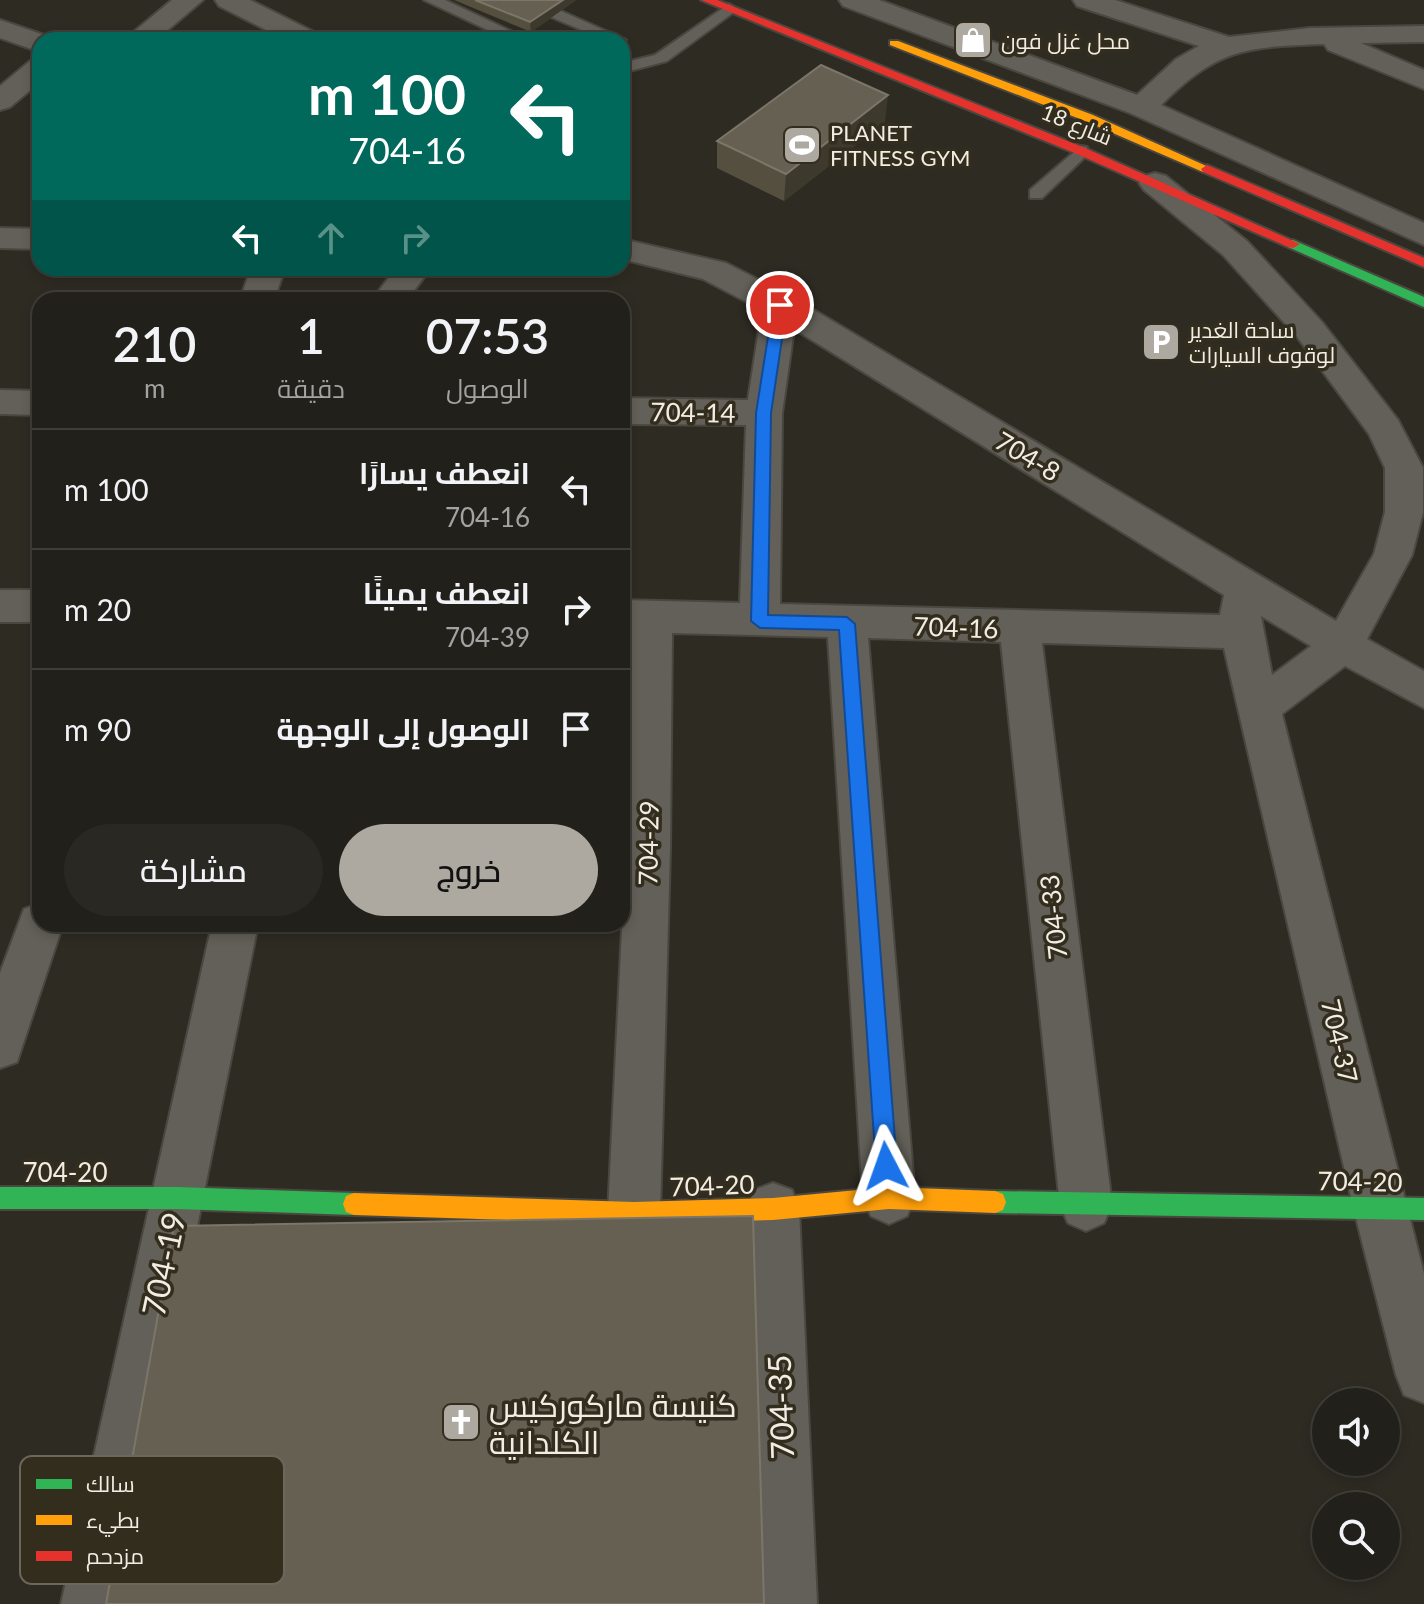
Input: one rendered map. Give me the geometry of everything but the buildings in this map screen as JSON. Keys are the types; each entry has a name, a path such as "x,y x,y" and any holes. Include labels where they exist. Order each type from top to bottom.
{"street":[{"path":"148,32 189,0"},
{"path":"229,0 292,32"},
{"name":"شارع 18","path":"707,0 1081,151 1424,302"},
{"path":"853,0 1141,107 1424,235"},
{"path":"1087,0 1145,10 1224,45"},
{"path":"0,28 32,40"},
{"name":"شارع 18","path":"869,34 1089,118 1424,263"},
{"path":"1141,107 1198,57 1224,45 1320,37 1424,34"},
{"path":"1320,37 1424,80"},
{"path":"0,101 32,74"},
{"path":"1155,183 1235,248 1310,330 1385,429 1404,468 1404,512 1393,555 1344,644 1261,706"},
{"name":"704-8","path":"630,251 714,271 780,305 1238,584 1424,691"},
{"path":"395,292 408,276"},
{"path":"760,621 764,413 780,305"},
{"path":"0,402 32,403"},
{"name":"704-14","path":"630,411 764,413"},
{"path":"1238,584 1241,632"},
{"path":"0,606 32,606"},
{"name":"704-16","path":"637,616 847,624 1241,632"},
{"name":"704-29","path":"634,1213 637,616"},
{"path":"847,624 889,1198"},
{"name":"704-33","path":"1020,628 1086,1205"},
{"name":"704-37","path":"1241,632 1402,1208 1424,1375"},
{"path":"0,1045 37,932"},
{"name":"704-19","path":"122,1456 233,932"},
{"name":"704-20","path":"0,1198 177,1198 634,1213 773,1209 889,1198 1086,1205 1402,1208"},
{"name":"704-35","path":"773,1209 787,1604"},
{"name":"704-19","path":"91,1604 95,1584"}],"lane":[{"path":"432,0 504,32"},
{"path":"630,66 661,58 729,9"},
{"path":"556,14 599,32"},
{"path":"630,45 661,58"},
{"path":"1036,194 1081,151"}],"traffic: fast":[{"path":"1293,244 1424,302"},
{"path":"0,1198 177,1198 354,1204"},
{"path":"995,1202 1424,1209"}],"traffic: slow":[{"path":"894,43 1089,118 1207,169"},
{"path":"354,1204 634,1213 773,1209 889,1198 995,1202"}],"traffic: jam":[{"path":"707,0 1081,151 1293,244"},
{"path":"1207,169 1424,263"}],"place":[{"name":"محل غزل فون","path":"973,40"},
{"name":"PLANET FITNESS GYM","path":"802,145"},
{"name":"ساحة الغدير لوقوف السيارات","path":"1161,342"},
{"name":"كنيسة ماركوركيس الكلدانية","path":"461,1422"}],"route":[{"path":"780,305 764,413 760,621 847,624 886,1166"}]}
